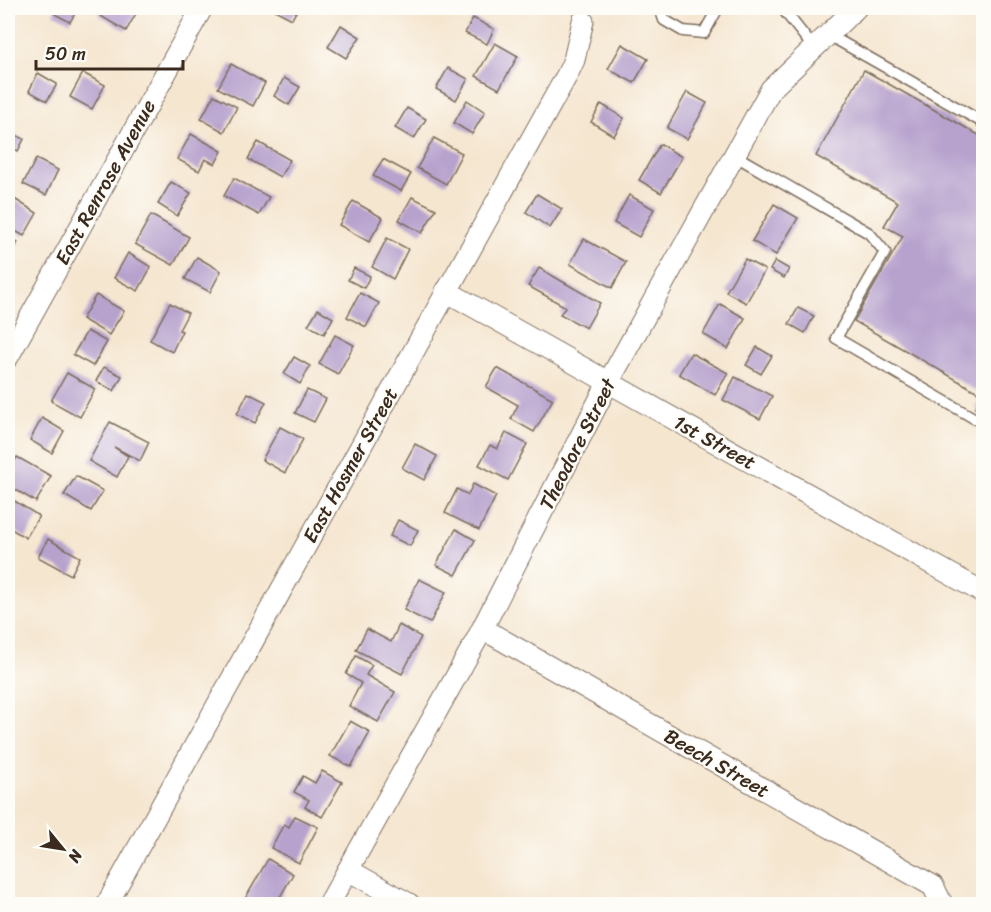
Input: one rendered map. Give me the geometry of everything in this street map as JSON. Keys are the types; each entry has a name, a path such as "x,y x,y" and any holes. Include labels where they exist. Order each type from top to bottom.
{"street":[{"name":"East Renrose Avenue","path":"8,357 202,8"},
{"name":"Theodore Street","path":"329,904 483,629 608,383 771,89 856,8"},
{"name":"East Hosmer Street","path":"107,904 567,75 574,60 583,21"},
{"name":"1st Street","path":"446,291 984,593"},
{"name":"Beech Street","path":"483,629 933,886 942,904"},
{"path":"348,870 409,904"}],"lane":[{"path":"660,8 664,20 683,31 704,33 718,8"},
{"path":"782,8 820,40 984,123"},
{"path":"734,155 869,233 885,252 836,338 984,424"}],"building":[{"path":"57,8 78,8 70,22 53,13"},
{"path":"103,8 135,8 138,10 126,31 99,15"},
{"path":"271,8 298,8 292,19"},
{"path":"473,18 494,29 487,44 465,33"},
{"path":"341,25 360,37 346,58 328,47"},
{"path":"495,43 518,56 499,89 476,76"},
{"path":"622,44 648,59 634,83 608,69"},
{"path":"231,64 265,83 253,106 218,88"},
{"path":"448,68 468,79 456,100 436,89"},
{"path":"864,70 984,138 984,413 975,408 983,395 854,321 903,236 884,226 898,202 816,156"},
{"path":"38,73 57,84 47,101 29,91"},
{"path":"83,73 105,85 92,109 70,97"},
{"path":"284,78 300,87 289,105 274,96"},
{"path":"687,92 707,103 687,139 667,128"},
{"path":"214,95 237,107 224,132 201,119"},
{"path":"467,100 485,112 472,134 454,123"},
{"path":"601,104 624,118 614,136 591,122"},
{"path":"407,108 426,119 414,139 395,128"},
{"path":"8,131 24,139 18,151 8,146"},
{"path":"191,134 222,151 215,164 205,159 199,171 177,159"},
{"path":"434,138 462,153 446,184 417,168"},
{"path":"258,142 290,160 280,177 248,159"},
{"path":"660,144 682,157 661,193 639,180"},
{"path":"36,159 58,170 46,195 23,184"},
{"path":"383,159 411,174 401,191 373,176"},
{"path":"234,178 269,197 259,215 224,196"},
{"path":"171,182 191,193 177,216 158,204"},
{"path":"537,194 562,209 550,228 526,212"},
{"path":"8,195 37,213 24,236 8,227"},
{"path":"629,195 654,209 639,237 614,223"},
{"path":"412,197 436,209 422,233 399,220"},
{"path":"353,201 383,218 369,242 339,225"},
{"path":"774,204 798,218 776,255 752,241"},
{"path":"151,215 189,237 173,265 135,244"},
{"path":"8,236 18,242 8,261"},
{"path":"387,238 408,249 393,279 372,267"},
{"path":"584,239 626,262 612,288 570,264"},
{"path":"128,253 151,267 138,291 114,278"},
{"path":"197,257 221,271 210,292 185,279"},
{"path":"745,259 765,270 746,303 726,292"},
{"path":"775,261 789,269 784,278 770,270"},
{"path":"354,268 370,276 364,288 348,280"},
{"path":"539,268 600,303 586,328 560,314 566,307 528,286"},
{"path":"360,293 379,303 366,327 347,317"},
{"path":"96,295 124,311 109,335 82,319"},
{"path":"170,303 188,313 179,330 182,331 172,352 150,340"},
{"path":"720,304 745,318 728,349 703,334"},
{"path":"798,308 814,316 805,333 789,324"},
{"path":"318,309 333,318 324,334 308,325"},
{"path":"87,331 107,342 93,366 73,355"},
{"path":"335,335 354,345 338,374 319,364"},
{"path":"757,347 772,356 761,374 746,365"},
{"path":"691,353 728,373 715,395 679,374"},
{"path":"294,357 310,366 300,384 284,374"},
{"path":"104,367 122,376 114,391 96,381"},
{"path":"497,368 553,399 534,432 511,419 518,405 486,387"},
{"path":"67,373 95,389 80,417 51,401"},
{"path":"735,377 772,396 760,419 723,400"},
{"path":"307,390 326,399 314,422 295,413"},
{"path":"248,393 266,402 255,423 237,414"},
{"path":"42,418 64,431 52,453 30,440"},
{"path":"110,422 149,442 140,461 114,447 128,456 117,477 89,461"},
{"path":"280,427 303,439 285,473 262,460"},
{"path":"506,433 527,444 508,480 479,465 490,445 497,449"},
{"path":"415,444 437,456 424,480 402,468"},
{"path":"17,457 51,476 36,502 8,485 8,473"},
{"path":"76,476 103,491 91,511 64,495"},
{"path":"473,484 496,496 479,530 445,513 457,489 468,495"},
{"path":"8,497 39,516 26,538 8,527"},
{"path":"398,520 418,530 410,546 390,536"},
{"path":"456,529 475,540 456,575 436,565"},
{"path":"48,539 80,557 71,575 38,557"},
{"path":"419,579 446,592 430,623 404,610"},
{"path":"399,625 421,637 402,674 356,650 367,629 391,642"},
{"path":"356,656 372,665 366,675 395,692 378,722 349,706 361,683 346,674"},
{"path":"350,721 370,732 351,767 330,756"},
{"path":"322,771 342,782 322,817 305,807 309,800 294,792 303,776 315,783"},
{"path":"295,816 318,827 299,863 271,848 284,824 289,827"},
{"path":"268,859 293,874 276,904 255,904 245,899"}]}
